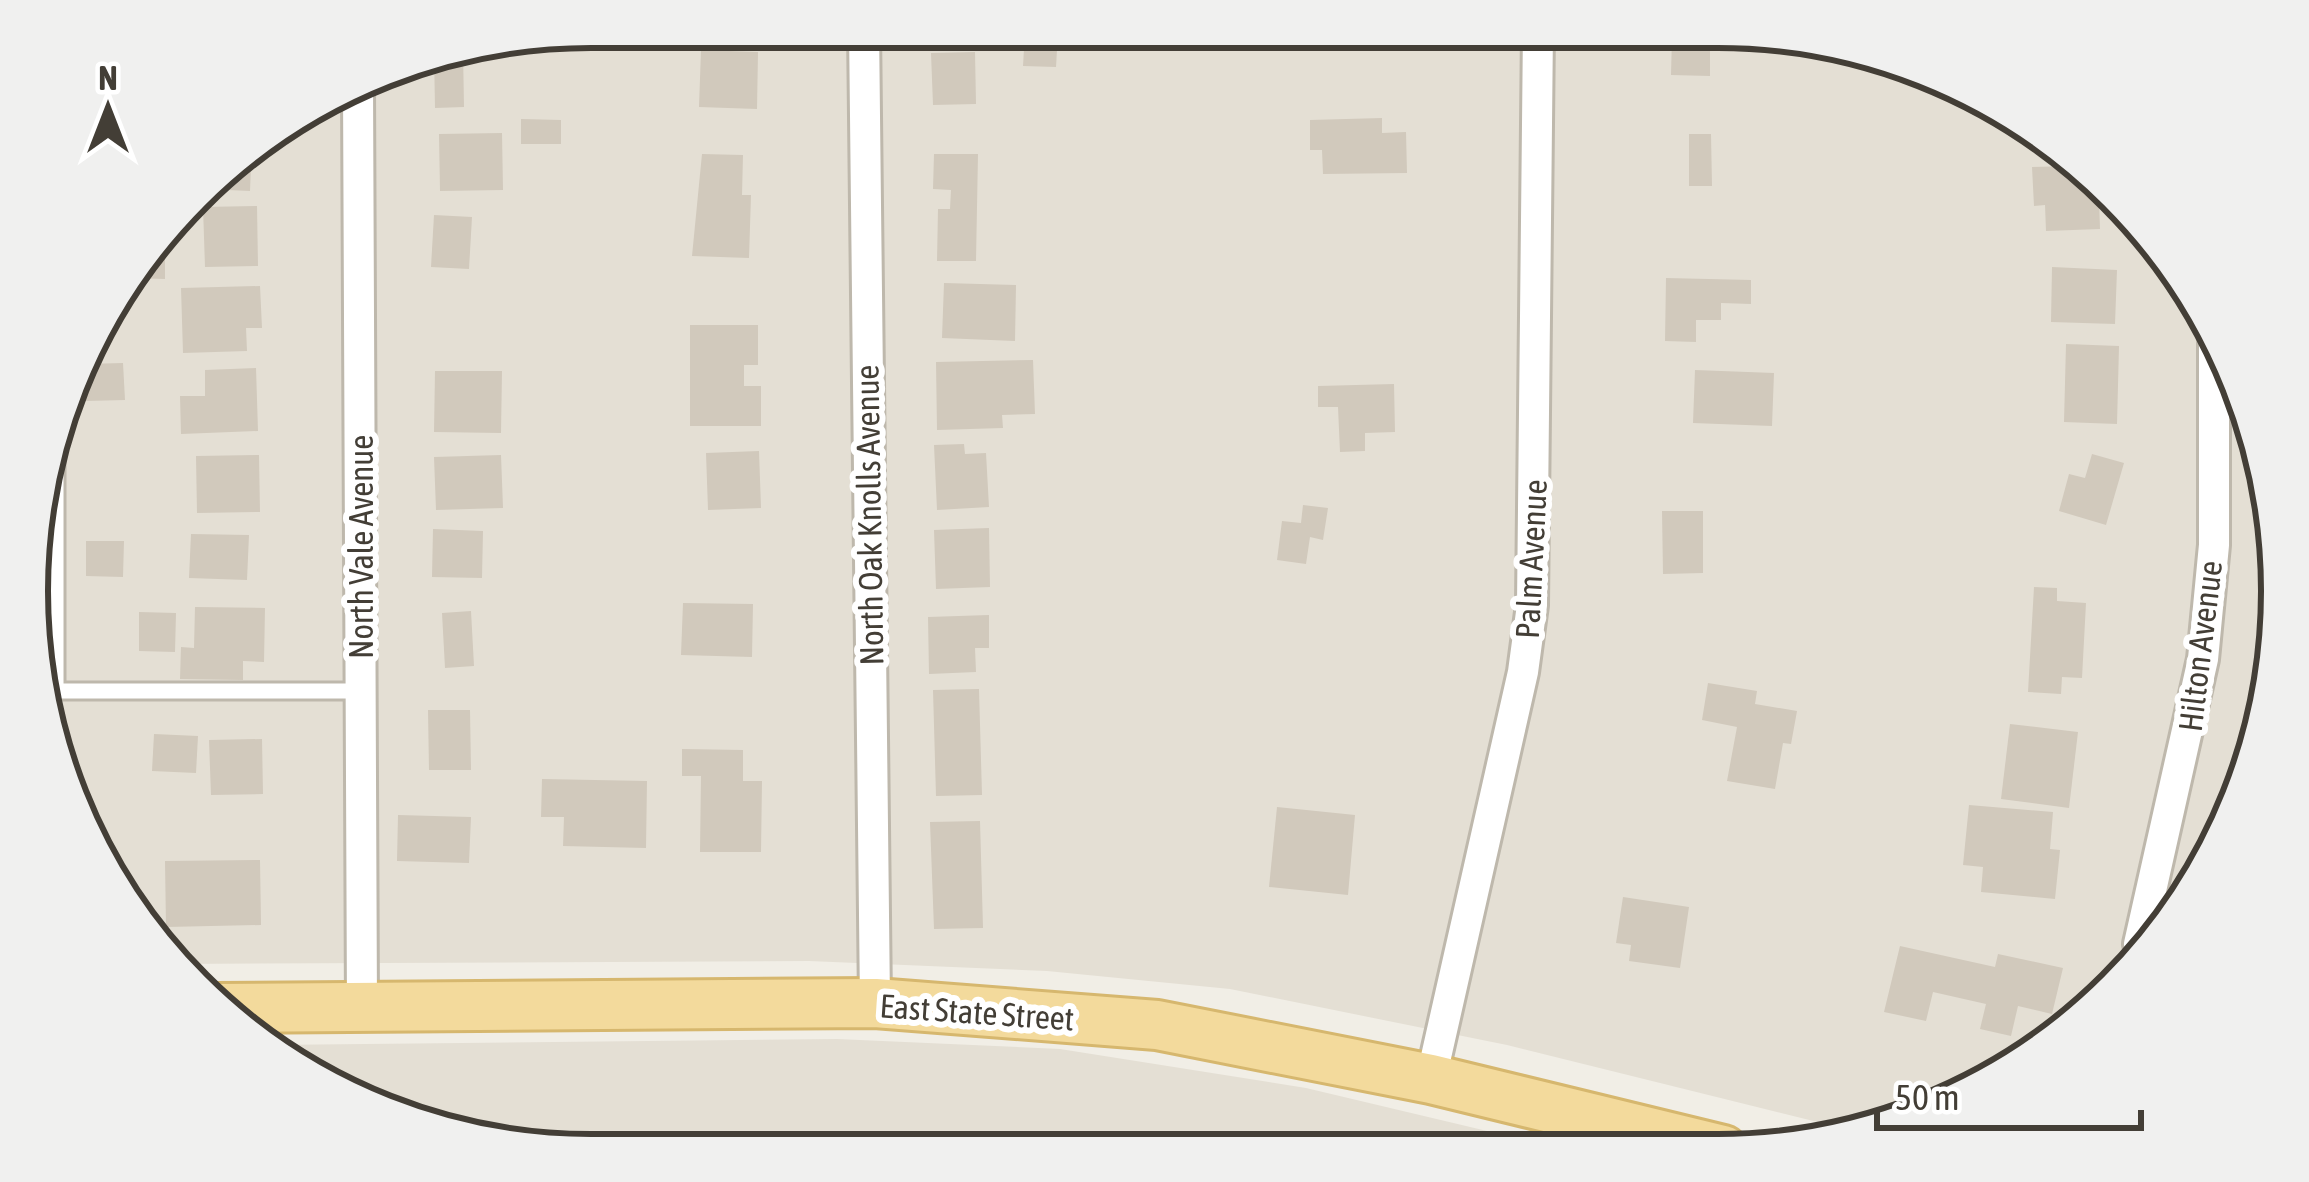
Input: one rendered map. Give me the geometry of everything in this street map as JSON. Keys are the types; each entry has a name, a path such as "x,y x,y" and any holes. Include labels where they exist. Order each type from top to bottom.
{"main road":[{"name":"East State Street","path":"244,1008 874,1003 1157,1025 1431,1079 1657,1134"}],"street":[{"name":"North Oak Knolls Avenue","path":"864,48 874,1003"},
{"name":"Palm Avenue","path":"1431,1079 1523,673 1532,605 1538,48"},
{"name":"North Vale Avenue","path":"358,101 362,1009"},
{"name":"Hilton Avenue","path":"2142,930 2203,659 2214,545 2214,370"}],"lane":[{"path":"50,633 53,519"},
{"path":"57,691 362,691"}],"shaded area":[{"path":"1718,48 1789,53 1859,67 1926,89 1990,121 2049,160 2102,207 2149,260 2188,320 2220,383 2251,485 2261,591 2251,697 2220,799 2169,893 2102,975 2020,1042 1926,1093 1825,1124 1507,1045 1230,989 1047,971 809,961 197,964 160,922 121,862 77,766 53,662 49,555 67,450 104,351 160,260 233,183 319,121 416,77 485,58 555,49"},
{"path":"837,1039 1060,1049 1306,1088 1499,1134 555,1133 485,1124 416,1105 351,1078 293,1045"}],"building":[{"path":"1024,48 1057,48 1056,67 1023,66"},
{"path":"1672,48 1710,48 1710,76 1671,75"},
{"path":"701,50 758,52 757,109 699,107"},
{"path":"975,52 976,104 933,105 931,53"},
{"path":"463,64 464,107 435,108 434,72"},
{"path":"1382,118 1382,133 1406,132 1407,173 1323,174 1322,150 1310,150 1310,120"},
{"path":"521,119 561,120 561,144 521,144"},
{"path":"502,133 503,190 440,191 439,134"},
{"path":"1689,134 1711,134 1712,186 1689,186"},
{"path":"702,154 743,155 742,195 751,195 749,258 692,256"},
{"path":"934,154 978,154 976,261 937,261 938,209 950,209 951,190 933,189"},
{"path":"2056,166 2076,183 2099,204 2100,229 2046,231 2045,205 2034,206 2032,167"},
{"path":"251,168 250,191 226,190"},
{"path":"257,206 258,266 205,267 203,211 207,207"},
{"path":"434,215 472,217 469,269 431,267"},
{"path":"164,255 165,255 165,279 147,278"},
{"path":"2052,267 2117,270 2115,324 2051,322"},
{"path":"1666,278 1751,280 1751,304 1721,303 1721,320 1696,320 1696,342 1665,341"},
{"path":"944,283 1016,285 1015,341 942,338"},
{"path":"260,286 262,328 246,328 247,351 183,353 181,288"},
{"path":"690,325 758,325 758,365 744,365 744,386 761,386 761,426 690,426"},
{"path":"2066,344 2119,346 2117,424 2064,422"},
{"path":"1033,360 1035,414 1002,415 1003,428 937,430 936,362"},
{"path":"123,363 125,400 86,401 98,364"},
{"path":"256,368 258,431 181,434 180,396 205,396 205,370"},
{"path":"1695,370 1774,373 1772,426 1693,423"},
{"path":"435,371 502,371 501,433 434,432"},
{"path":"1394,384 1395,432 1365,433 1365,451 1340,452 1338,407 1318,407 1318,386"},
{"path":"964,444 965,454 986,453 989,507 937,510 934,445"},
{"path":"759,451 761,508 708,510 706,453"},
{"path":"2092,454 2124,463 2106,525 2059,511 2069,474 2085,478"},
{"path":"259,455 260,512 197,513 196,456"},
{"path":"501,455 503,508 436,510 434,457"},
{"path":"1303,505 1328,508 1323,540 1310,537 1306,564 1277,560 1282,521 1301,523"},
{"path":"1662,511 1703,511 1703,573 1663,574"},
{"path":"989,528 990,587 936,589 934,530"},
{"path":"433,529 483,531 482,578 432,577"},
{"path":"191,534 249,535 247,580 189,578"},
{"path":"86,541 124,541 123,577 86,576"},
{"path":"2034,587 2057,588 2057,601 2086,603 2082,678 2062,677 2061,694 2028,692"},
{"path":"683,603 753,604 752,657 681,655"},
{"path":"195,607 265,608 264,662 243,661 243,680 180,679 181,647 194,648"},
{"path":"471,611 474,666 445,668 442,613"},
{"path":"139,612 176,613 175,652 139,651"},
{"path":"989,615 989,648 975,648 976,672 929,674 928,617"},
{"path":"1708,683 1757,691 1755,704 1797,711 1791,744 1783,743 1775,789 1727,781 1737,727 1702,720"},
{"path":"979,689 982,795 936,796 933,690"},
{"path":"428,710 470,710 471,770 429,770"},
{"path":"2010,724 2078,732 2069,808 2001,799"},
{"path":"154,734 198,736 196,773 152,771"},
{"path":"262,739 263,794 211,795 209,740"},
{"path":"682,749 743,750 743,781 762,781 761,852 700,852 701,776 682,776"},
{"path":"542,779 647,781 646,848 563,846 564,817 541,817"},
{"path":"1969,805 2053,812 2050,849 2060,850 2055,899 1981,892 1983,867 1963,865"},
{"path":"1277,807 1355,815 1348,895 1269,887"},
{"path":"398,815 471,817 469,863 397,861"},
{"path":"980,821 983,928 934,929 930,822"},
{"path":"260,860 261,925 166,927 165,861"},
{"path":"1623,897 1689,907 1680,968 1629,961 1631,945 1616,943"},
{"path":"1900,946 1995,967 1998,954 2063,968 2052,1014 2018,1006 2011,1036 1980,1029 1986,1004 1933,992 1926,1021 1884,1012"}]}
